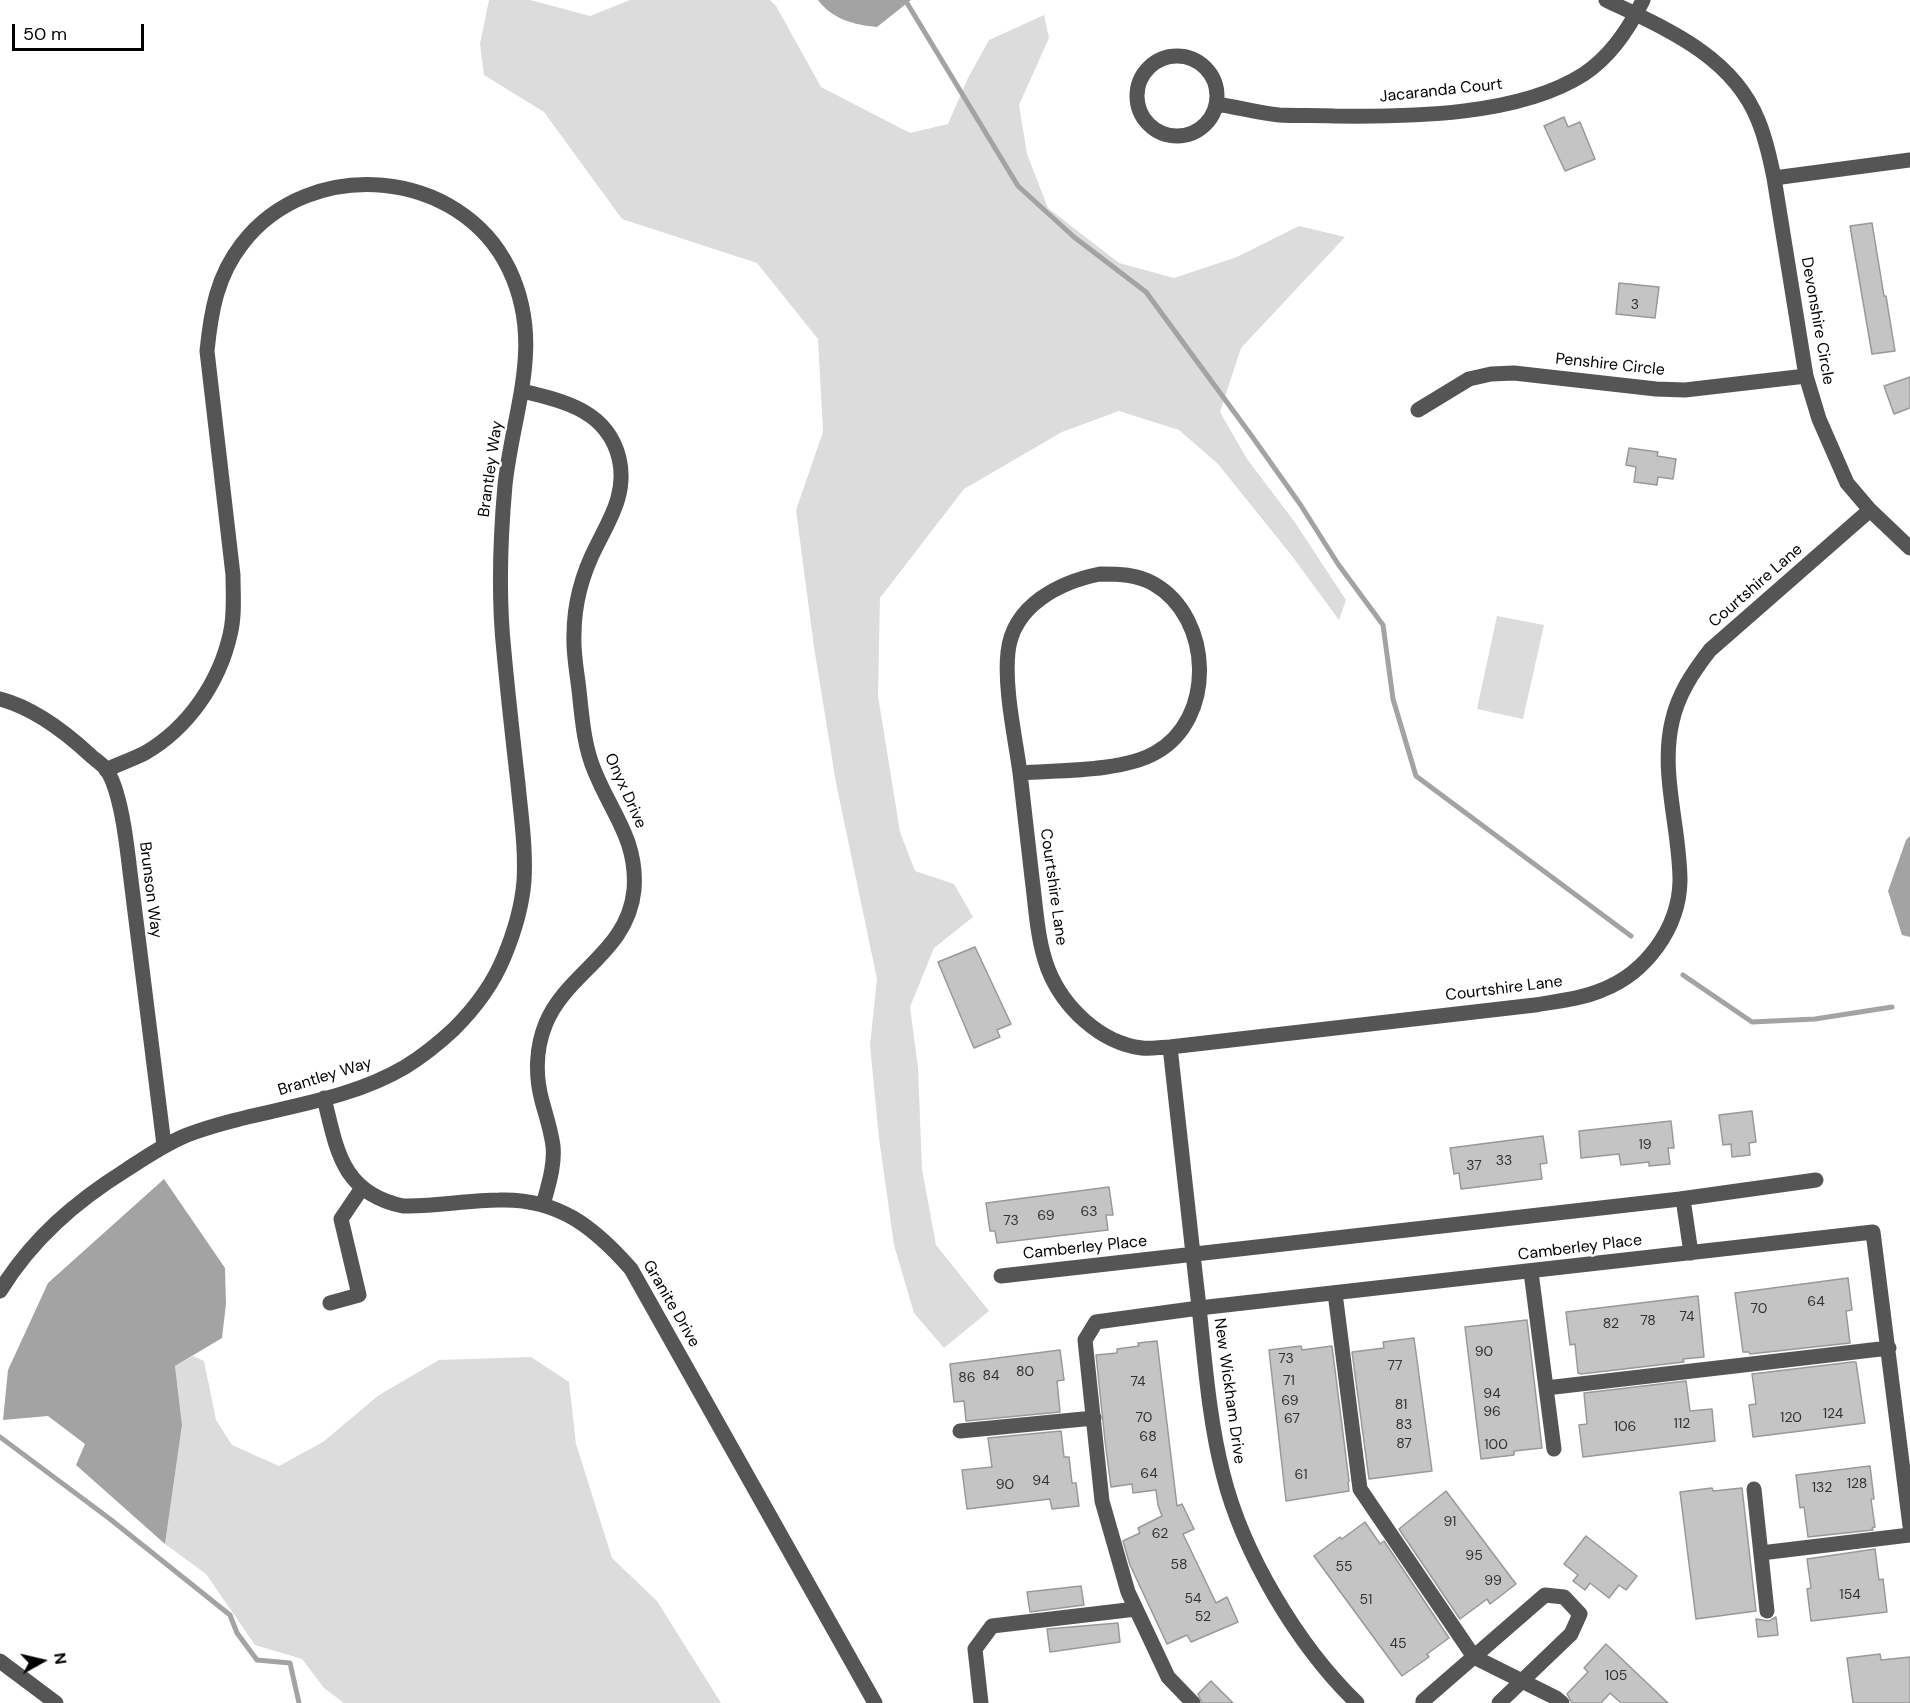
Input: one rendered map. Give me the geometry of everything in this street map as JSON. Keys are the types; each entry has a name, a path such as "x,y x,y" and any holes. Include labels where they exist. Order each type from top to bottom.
{"street":[{"name":"Devonshire Circle","path":"1606,0 1678,36 1705,53 1730,77 1757,118 1767,146 1774,178 1806,376 1819,419 1847,483 1870,510 1910,548"},
{"name":"Jacaranda Court","path":"1216,104 1278,115 1358,116 1424,114 1486,107 1527,99 1555,89 1584,74 1614,49 1643,0"},
{"path":"1179,56 1192,59 1212,77 1216,90 1216,104 1212,116 1194,133 1169,136 1157,131 1147,123 1137,101 1138,87 1143,74 1153,64 1165,58 1179,56"},
{"path":"1774,178 1910,160"},
{"name":"Brantley Way","path":"0,1291 14,1267 43,1234 69,1210 93,1191 164,1145 218,1126 370,1084 404,1068 434,1047 460,1022 482,997 503,961 516,921 524,882 524,840 503,647 500,589 501,531 507,468 527,358 526,326 519,292 507,265 490,239 467,217 440,201 412,189 356,184 321,191 296,201 270,216 243,243 221,279 210,316 208,361 233,575 230,635 215,677 196,708 170,735 144,753 106,770"},
{"name":"Penshire Circle","path":"1418,410 1469,379 1491,374 1514,373 1656,389 1685,390 1806,376"},
{"name":"Onyx Drive","path":"522,391 569,403 589,413 607,432 619,457 621,481 618,502 587,569 580,591 574,634 583,726 588,751 594,771 628,839 634,881 631,905 617,936 606,952 561,998 546,1022 540,1040 537,1079 553,1148 553,1165 543,1205"},
{"name":"Courtshire Lane","path":"1020,773 1101,768 1134,761 1155,753 1176,737 1188,720 1196,702 1200,681 1195,639 1187,619 1173,599 1154,584 1128,574 1100,574 1078,579 1052,590 1030,606 1016,627 1008,651 1008,681 1039,931 1047,967 1059,992 1077,1014 1119,1042 1143,1048 1170,1047 1535,1005 1593,993 1621,980 1645,962 1664,938 1676,911 1680,882 1668,769 1671,723 1679,696 1710,650 1870,510"},
{"name":"Brunson Way","path":"0,699 12,702 44,719 74,740 106,770 116,796 124,828 164,1145"},
{"name":"New Wickham Drive","path":"1170,1047 1199,1308 1217,1444 1224,1476 1233,1504 1267,1581 1314,1655 1356,1703"},
{"name":"Granite Drive","path":"324,1098 337,1150 344,1167 354,1181 371,1196 387,1203 403,1206 423,1207 497,1200 519,1200 543,1205 571,1216 597,1233 631,1269 875,1703"},
{"name":"Camberley Place","path":"1001,1276 1683,1199 1816,1180"},
{"path":"330,1302 359,1294 341,1219 362,1188"},
{"path":"1683,1199 1691,1253"},
{"name":"Camberley Place","path":"1193,1703 1168,1677 1128,1592 1102,1501 1085,1340 1096,1322 1199,1308 1873,1232 1910,1526"},
{"path":"1531,1272 1554,1449"},
{"path":"1335,1293 1360,1489 1474,1657 1562,1703"},
{"path":"1546,1388 1889,1348"},
{"path":"960,1431 1094,1418"},
{"path":"1754,1489 1767,1611"},
{"path":"1761,1553 1910,1535"},
{"path":"1423,1703 1545,1595 1564,1597 1580,1614 1571,1634 1499,1703"},
{"path":"981,1703 975,1649 992,1626 1136,1609"},
{"path":"0,1660 56,1703"}],"shaded area":[{"path":"489,0 530,0 590,16 630,0 770,0 776,6 821,87 910,133 948,124 968,78 989,40 1044,15 1049,38 1019,105 1027,154 1048,208 1119,263 1174,278 1237,257 1299,226 1345,237 1241,348 1220,412 1247,459 1294,521 1346,600 1339,620 1292,556 1218,464 1179,430 1119,411 1062,432 964,489 880,598 878,696 900,832 915,871 954,884 973,917 934,948 910,1007 918,1068 922,1169 936,1245 989,1311 944,1348 914,1313 894,1245 879,1138 870,1045 877,979 836,783 814,647 796,510 823,432 818,339 757,263 622,219 544,112 484,75 480,44"},
{"path":"818,0 911,0 877,27 844,20 830,12"},
{"path":"1497,616 1544,625 1523,719 1477,709"},
{"path":"1910,836 1910,937 1902,935 1888,891 1906,840"},
{"path":"164,1179 225,1268 226,1304 222,1338 175,1366 182,1425 165,1544 76,1465 85,1444 48,1416 3,1420 8,1370 48,1283"},
{"path":"193,1356 204,1361 216,1420 232,1445 279,1466 323,1442 379,1395 439,1360 531,1357 569,1382 576,1444 612,1558 657,1601 721,1703 344,1703 324,1688 302,1659 255,1645 206,1574 165,1544 182,1425 175,1366"}],"building":[{"path":"1564,117 1568,127 1580,122 1595,159 1565,171 1544,126"},
{"path":"1872,223 1895,351 1872,354 1850,226"},
{"path":"1619,283 1659,287 1655,318 1616,314"},
{"path":"1910,377 1910,408 1894,414 1884,386"},
{"path":"1629,448 1658,452 1657,456 1676,459 1673,479 1658,477 1657,485 1634,482 1636,467 1626,465"},
{"path":"975,947 1011,1024 997,1030 1000,1037 974,1048 938,962"},
{"path":"1752,1111 1756,1142 1749,1143 1750,1155 1732,1157 1731,1144 1723,1145 1719,1115"},
{"path":"1671,1121 1674,1148 1668,1148 1670,1164 1649,1166 1649,1162 1621,1165 1619,1154 1581,1158 1579,1131"},
{"path":"1543,1136 1547,1163 1540,1164 1542,1179 1461,1189 1459,1173 1454,1174 1450,1148"},
{"path":"1109,1187 1113,1215 1106,1215 1108,1230 997,1243 995,1231 990,1231 986,1203"},
{"path":"1848,1278 1852,1310 1846,1311 1850,1343 1750,1354 1743,1352 1735,1293"},
{"path":"1698,1296 1704,1357 1683,1359 1684,1362 1578,1373 1575,1344 1570,1345 1566,1312"},
{"path":"1527,1320 1542,1448 1514,1451 1514,1455 1481,1459 1465,1327"},
{"path":"1414,1338 1432,1471 1369,1479 1352,1352 1384,1348 1383,1342"},
{"path":"1157,1341 1177,1506 1182,1504 1194,1529 1183,1534 1216,1603 1227,1597 1238,1622 1191,1642 1187,1635 1167,1644 1130,1565 1123,1541 1140,1533 1138,1528 1162,1516 1156,1490 1133,1493 1132,1484 1111,1487 1096,1355 1117,1353 1117,1349"},
{"path":"1301,1346 1302,1350 1332,1346 1349,1491 1286,1501 1269,1350"},
{"path":"1060,1350 1064,1380 1057,1381 1060,1412 966,1421 964,1401 954,1402 950,1364"},
{"path":"1856,1362 1865,1423 1753,1437 1749,1405 1756,1404 1752,1374"},
{"path":"1686,1381 1690,1411 1712,1409 1715,1441 1583,1457 1579,1425 1587,1424 1584,1393"},
{"path":"1061,1431 1064,1457 1069,1457 1072,1483 1076,1483 1079,1506 1052,1509 1050,1499 967,1509 962,1470 992,1467 988,1438"},
{"path":"1870,1466 1874,1499 1871,1499 1875,1527 1872,1528 1873,1530 1808,1537 1804,1507 1800,1508 1796,1475"},
{"path":"1712,1488 1713,1491 1742,1488 1756,1611 1696,1619 1680,1492"},
{"path":"1446,1491 1516,1584 1490,1604 1487,1599 1460,1619 1399,1529"},
{"path":"1365,1522 1380,1544 1384,1541 1449,1638 1427,1654 1429,1657 1402,1676 1314,1556"},
{"path":"1586,1536 1637,1576 1626,1590 1619,1585 1609,1598 1590,1583 1585,1590 1573,1581 1578,1575 1564,1564"},
{"path":"1875,1549 1879,1580 1883,1579 1887,1612 1811,1621 1807,1589 1811,1588 1807,1559"},
{"path":"1081,1586 1084,1605 1030,1612 1027,1592"},
{"path":"1776,1617 1778,1635 1758,1637 1756,1619 1769,1621"},
{"path":"1118,1623 1120,1642 1050,1652 1047,1629"},
{"path":"1606,1644 1668,1703 1621,1703 1610,1693 1601,1703 1572,1703 1567,1694 1588,1672 1584,1668"},
{"path":"1880,1654 1881,1660 1910,1657 1910,1703 1853,1703 1847,1658"},
{"path":"1211,1681 1233,1703 1202,1703 1198,1694"}],"waterway":[{"path":"907,3 1018,186 1074,237 1146,292 1251,435 1300,504 1338,564 1383,625 1393,699 1416,776 1631,936"},
{"path":"1683,975 1752,1022 1815,1019 1892,1007"},
{"path":"0,1437 110,1519 230,1615 237,1633 257,1660 290,1663 299,1703"}]}
